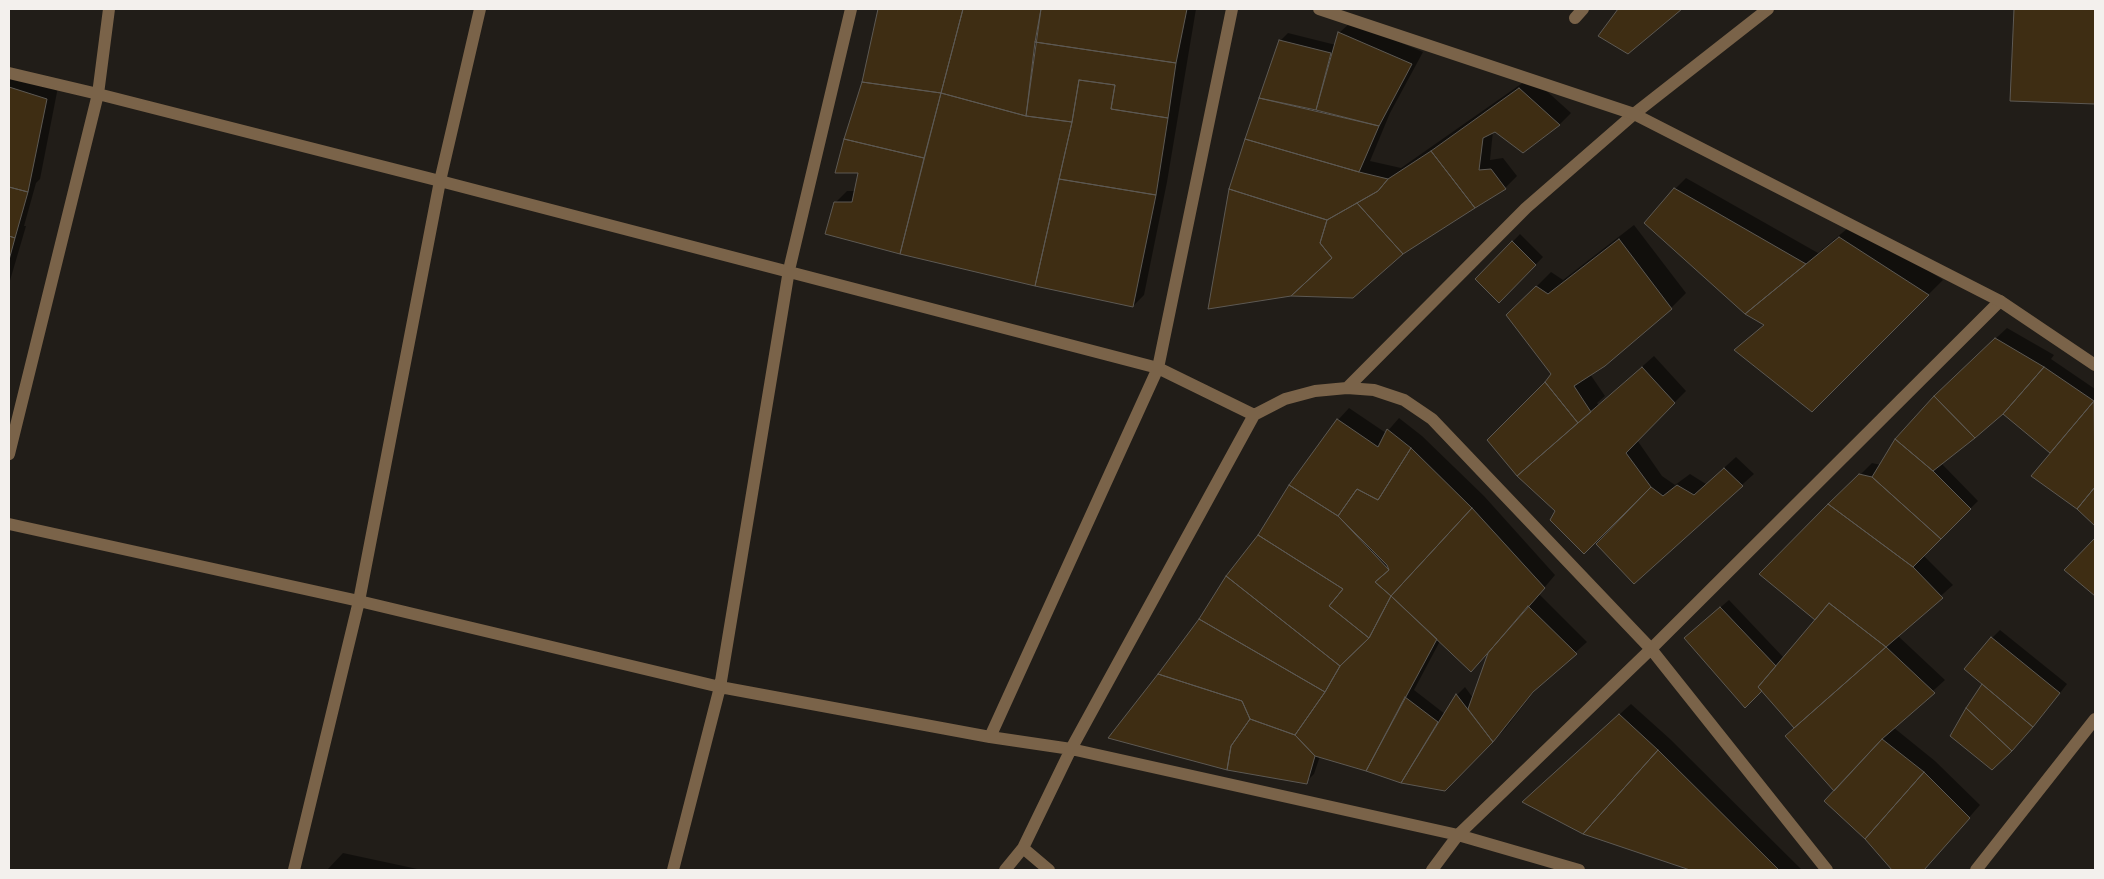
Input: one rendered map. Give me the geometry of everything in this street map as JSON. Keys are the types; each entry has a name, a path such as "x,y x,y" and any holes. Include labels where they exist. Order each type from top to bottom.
{"street":[{"path":"9,454 98,94 109,9"},
{"path":"294,870 359,601 440,181 480,9"},
{"path":"673,870 720,686 789,270 851,9"},
{"path":"990,737 1158,368 1232,9"},
{"path":"1319,9 1634,114 2000,301 2095,365"},
{"path":"1347,388 1526,208 1634,114 1768,9"},
{"path":"9,73 789,270 1158,368 1254,415"},
{"path":"1432,870 1458,835 1650,649 2000,301"},
{"path":"1005,870 1023,848 1071,749 1254,415 1285,399 1315,391 1347,388 1374,390 1404,400 1432,419 1650,649 1827,870"},
{"path":"9,524 359,601 720,686 990,737 1071,749 1458,835 1579,870"},
{"path":"1976,870 2095,719"},
{"path":"1023,848 1049,870"}],"building":[{"path":"878,9 963,9 941,93 862,82"},
{"path":"963,9 1041,9 1026,116 941,93"},
{"path":"1041,9 1187,9 1176,63 1035,42"},
{"path":"1618,9 1682,9 1628,54 1598,36"},
{"path":"2014,9 2095,9 2095,104 2010,101"},
{"path":"1338,32 1412,64 1379,126 1316,110"},
{"path":"1279,40 1331,53 1316,110 1259,98"},
{"path":"1035,42 1176,63 1168,118 1111,109 1115,85 1079,80 1072,122 1026,116"},
{"path":"1079,80 1115,85 1111,109 1168,118 1156,195 1059,179"},
{"path":"862,82 941,93 924,158 844,139"},
{"path":"9,87 47,99 28,192 9,187"},
{"path":"1519,88 1560,125 1523,153 1495,132 1483,138 1479,170 1491,169 1506,189 1475,208 1431,151"},
{"path":"941,93 1026,116 1072,122 1035,286 900,254"},
{"path":"1259,98 1379,126 1359,172 1245,139"},
{"path":"844,139 924,158 900,254 825,234 834,202 852,202 858,173 835,173"},
{"path":"1245,139 1388,179 1378,191 1327,220 1229,189"},
{"path":"1431,151 1475,208 1403,254 1357,203 1378,191 1388,179"},
{"path":"1059,179 1156,195 1133,307 1035,286"},
{"path":"9,187 28,192 15,238 9,236"},
{"path":"1674,188 1806,264 1745,314 1644,223"},
{"path":"1229,189 1327,220 1320,243 1332,258 1291,296 1208,309"},
{"path":"1357,203 1403,254 1353,298 1291,296 1332,258 1320,243 1327,220"},
{"path":"9,236 15,238 9,260"},
{"path":"1839,237 1929,295 1812,412 1734,350 1764,325 1745,314"},
{"path":"1619,239 1672,309 1605,366 1574,386 1591,412 1578,423 1545,382 1551,374 1506,315 1536,286 1548,294"},
{"path":"1512,241 1536,265 1499,303 1475,279"},
{"path":"1995,338 2044,367 2003,414 1975,438 1934,396"},
{"path":"1642,367 1675,403 1626,453 1651,487 1584,554 1550,520 1555,511 1517,476"},
{"path":"2044,367 2094,401 2050,453 2003,414"},
{"path":"1545,382 1578,423 1517,476 1487,440"},
{"path":"1934,396 1975,438 1933,471 1895,439"},
{"path":"2094,401 2095,487 2077,509 2031,476"},
{"path":"1337,419 1378,447 1387,429 1411,448 1378,500 1357,489 1338,516 1289,485"},
{"path":"1895,439 1933,471 1971,509 1941,539 1872,477"},
{"path":"1411,448 1472,508 1391,596 1375,582 1389,570 1387,565 1338,516 1357,489 1378,500"},
{"path":"1724,468 1743,486 1634,584 1596,544 1651,487 1663,496 1677,485 1694,495"},
{"path":"1859,474 1872,477 1941,539 1913,567 1828,504"},
{"path":"1289,485 1338,516 1389,570 1375,582 1391,596 1369,638 1329,606 1343,589 1258,535"},
{"path":"2095,487 2095,526 2077,509"},
{"path":"1828,504 1913,567 1943,598 1886,647 1829,603 1815,620 1759,574"},
{"path":"1472,508 1545,588 1471,672 1391,596"},
{"path":"1258,535 1343,589 1329,606 1369,638 1340,666 1226,576"},
{"path":"2095,538 2095,596 2064,570"},
{"path":"1226,576 1340,666 1325,692 1199,619"},
{"path":"1391,596 1437,639 1366,771 1315,756 1295,735 1325,692 1340,666 1369,638"},
{"path":"1829,603 1886,647 1794,728 1758,687"},
{"path":"1528,606 1577,654 1533,692 1493,742 1468,709 1488,653"},
{"path":"1720,607 1776,666 1758,687 1762,691 1745,708 1684,638"},
{"path":"1199,619 1325,692 1295,735 1250,719 1242,701 1158,674"},
{"path":"1991,637 2060,693 2033,727 1964,669"},
{"path":"1886,647 1935,693 1882,739 1834,791 1785,736"},
{"path":"1158,674 1242,701 1250,719 1231,746 1227,770 1108,738"},
{"path":"1982,684 2033,727 2012,751 1966,708"},
{"path":"1456,694 1493,742 1445,791 1401,783"},
{"path":"1405,697 1438,722 1401,783 1366,771"},
{"path":"1966,708 2012,751 1992,770 1950,736"},
{"path":"1619,714 1658,750 1583,834 1522,802"},
{"path":"1250,719 1295,735 1315,756 1307,784 1227,770 1231,746"},
{"path":"1882,739 1924,772 1865,839 1824,801"},
{"path":"1658,750 1779,870 1690,870 1583,834"},
{"path":"1924,772 1970,818 1924,870 1892,870 1865,839"}]}
